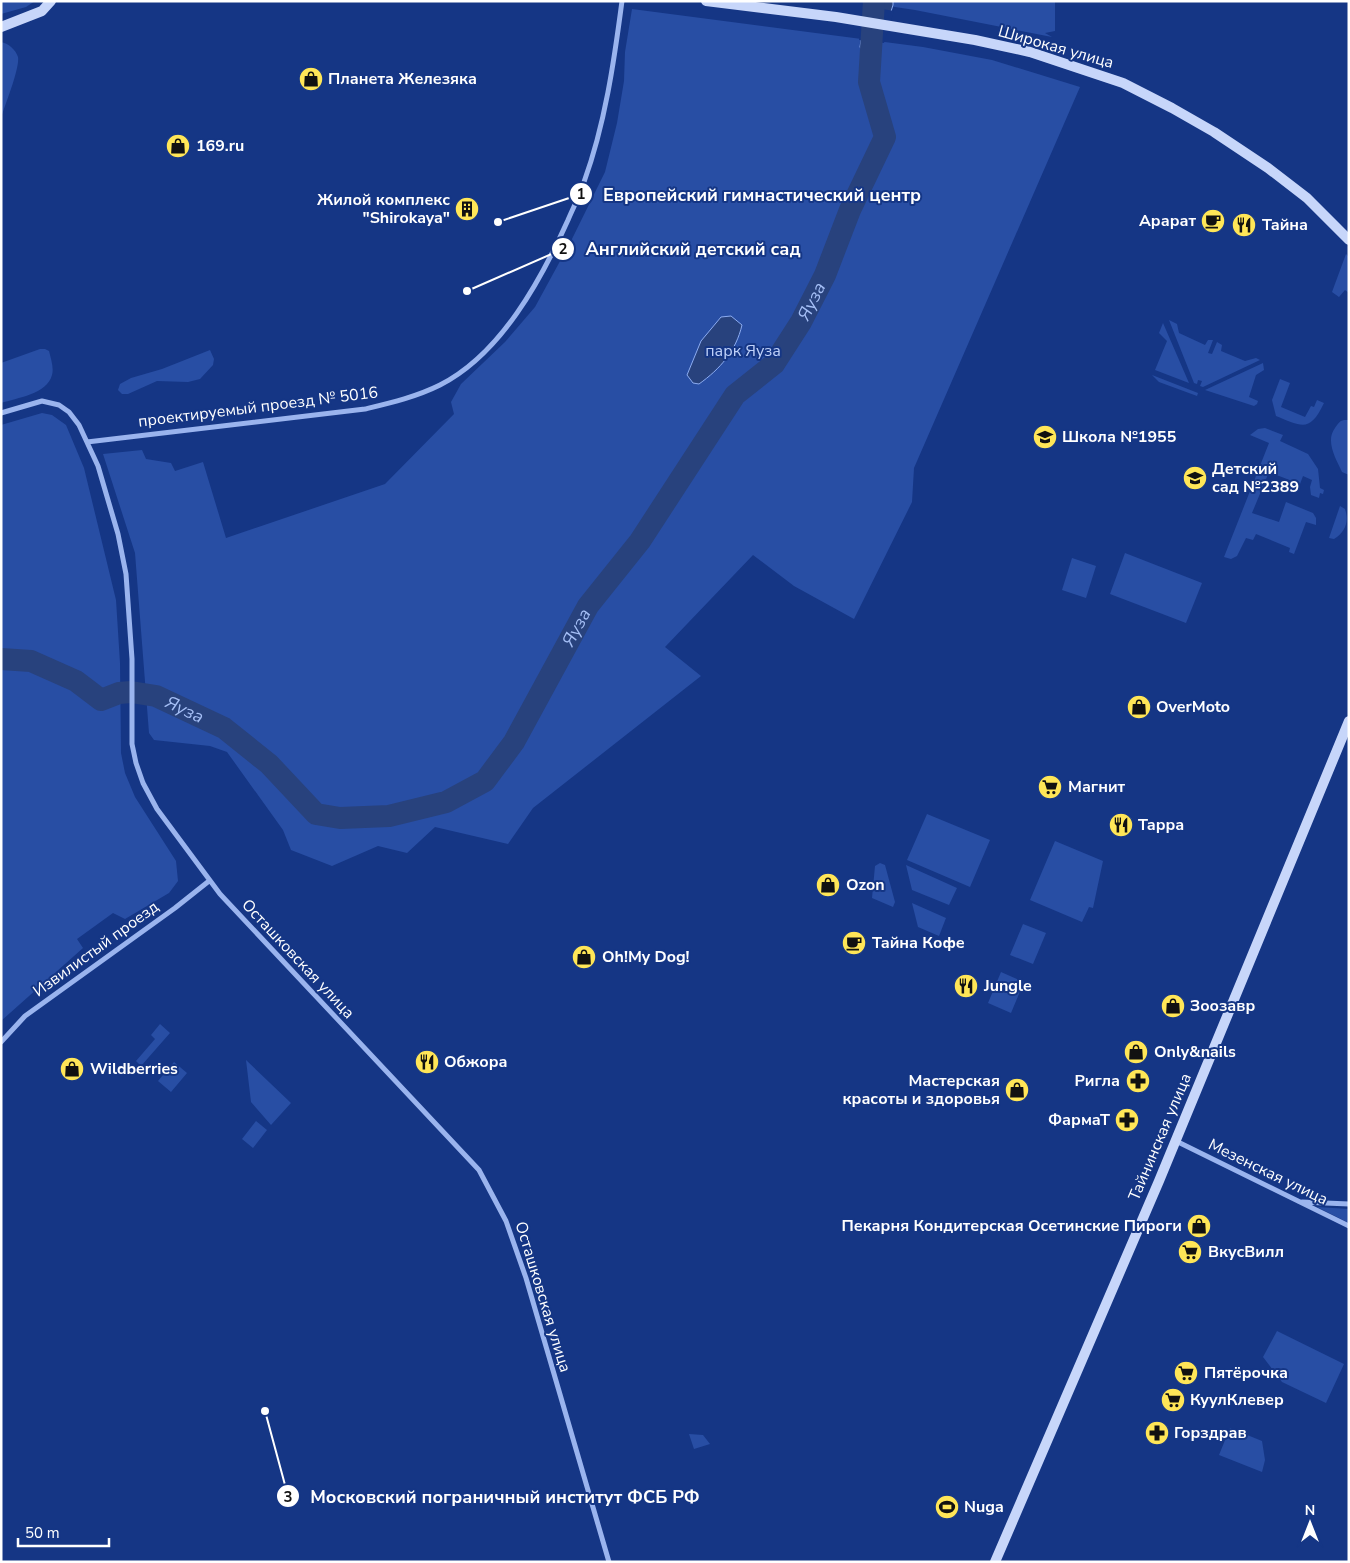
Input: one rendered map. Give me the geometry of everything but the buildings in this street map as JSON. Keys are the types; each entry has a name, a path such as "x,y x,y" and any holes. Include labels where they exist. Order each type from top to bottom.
{"main road":[{"path":"1,27 42,11 51,1"},
{"name":"Широкая улица","path":"706,1 836,17 920,30 1030,52 1123,83 1172,108 1268,168 1307,198 1349,240"},
{"name":"Тайнинская улица","path":"995,1562 1176,1141 1349,721"}],"street":[{"name":"проектируемый проезд № 5016","path":"88,442 364,409 404,399 440,385 464,370 496,340 530,294 560,236 584,183 603,116 618,42 622,1"},
{"name":"Осташковская улица","path":"1,413 42,401 50,402 59,405 69,412 88,442 105,488 122,554 129,605 132,659 132,729 136,762 157,809 220,894 479,1170 492,1191 506,1221 526,1278 609,1562"},
{"name":"Извилистый проезд","path":"1,1042 26,1016 210,881"},
{"name":"Мезенская улица","path":"1176,1141 1349,1226"},
{"path":"1299,1202 1349,1204"}],"green space":[{"path":"1,1 35,1 26,7 1,14"},
{"path":"855,1 1055,1 1055,31 1045,33 1052,37 915,10"},
{"name":"парк Яуза","path":"632,9 923,47 992,60 1080,87 914,468 912,502 854,619 794,586 753,555 665,647 701,676 533,808 508,844 435,827 407,853 378,846 332,866 291,850 283,830 227,752 210,746 154,740 149,733 135,553 103,454 142,450 146,459 171,463 175,471 203,462 226,538 385,484 454,414 451,402 461,384 505,342 535,307 571,241 605,172 617,123 624,81 625,52"},
{"path":"1,42 14,49 18,62 15,78 1,118"},
{"path":"1346,254 1349,257 1349,293 1345,290 1339,297 1332,292"},
{"path":"1169,320 1177,324 1179,333 1205,345 1208,340 1213,340 1208,353 1212,354 1217,342 1222,345 1221,351 1245,361 1256,358 1260,360 1203,387 1200,386 1202,381 1198,380 1197,384 1194,383"},
{"path":"1163,323 1189,383 1155,370 1167,341 1159,333"},
{"path":"40,349 49,351 53,369 49,381 38,391 1,403 1,363"},
{"path":"210,350 214,359 213,365 200,379 188,382 157,381 128,394 122,394 118,390 120,384 131,378 162,369"},
{"path":"1263,363 1264,370 1256,375 1249,397 1258,401 1254,406 1205,390"},
{"path":"1152,375 1198,393 1197,396 1159,382"},
{"path":"1280,379 1290,383 1281,407 1305,417 1311,406 1314,407 1317,400 1324,403 1310,423 1305,425 1293,423 1276,416 1272,400"},
{"path":"42,413 52,415 66,425 84,468 116,600 120,663 121,753 125,773 135,797 176,861 178,881 169,893 125,919 113,913 77,939 83,948 1,1021 1,425"},
{"path":"1349,420 1349,475 1342,472 1331,444 1332,433 1339,423"},
{"path":"1265,428 1283,435 1280,441 1308,454 1318,469 1320,488 1324,490 1323,494 1320,493 1319,498 1311,495 1310,487 1312,480 1303,476 1300,484 1269,472 1252,513 1279,522 1286,502 1313,513 1316,518 1316,525 1306,522 1294,554 1289,552 1290,548 1256,534 1253,540 1246,538 1237,556 1231,559 1224,557 1269,443 1250,435 1258,429"},
{"path":"1340,506 1345,509 1346,526 1334,539 1329,538"},
{"path":"1125,553 1202,583 1186,623 1110,594"},
{"path":"1072,558 1096,566 1086,598 1062,590"},
{"path":"927,814 990,840 970,887 907,860"},
{"path":"1055,841 1103,861 1093,908 1089,907 1082,922 1030,900"},
{"path":"880,863 885,865 895,902 893,907 872,898 875,866"},
{"path":"906,865 957,888 949,905 912,890"},
{"path":"912,903 946,918 939,936 918,927"},
{"path":"1023,924 1046,933 1033,964 1010,955"},
{"path":"1001,972 1024,982 1011,1013 988,1003"},
{"path":"160,1024 170,1033 141,1066 136,1061 155,1039 151,1035"},
{"path":"246,1060 291,1103 271,1125 251,1102"},
{"path":"174,1062 187,1073 171,1092 158,1081"},
{"path":"256,1121 267,1130 253,1148 242,1139"},
{"path":"1317,1207 1349,1209 1349,1223"},
{"path":"1277,1331 1344,1364 1326,1403 1282,1382 1263,1357"},
{"path":"1230,1428 1262,1441 1265,1460 1262,1472 1219,1455"},
{"path":"689,1434 703,1435 710,1444 694,1449"}],"shaded area":[{"path":"867,1 893,1 877,57 870,65 860,47"},
{"path":"731,316 742,325 736,343 720,366 699,384 693,383 687,375 701,341 721,317"}],"pier":[{"path":"864,6 894,11 884,43 859,40"}],"waterway":[{"name":"Яуза","path":"1,659 31,661 76,681 101,700 119,693 131,692 156,696 224,728 269,764 316,814 340,818 389,816 446,802 485,781 514,742 588,606 640,541 735,395 774,364 801,322 825,275 850,210 885,137 869,82 874,1"}],"place":[{"name":"Планета Железяка","path":"311,79"},
{"name":"169.ru","path":"178,146"},
{"name":"Жилой комплекс \"Shirokaya\"","path":"467,209"},
{"name":"Арарат","path":"1213,221"},
{"name":"Европейский гимнастический центр","path":"498,222"},
{"name":"Тайна","path":"1244,225"},
{"name":"Английский детский сад","path":"467,291"},
{"name":"Школа №1955","path":"1045,437"},
{"name":"Детский сад №2389","path":"1195,478"},
{"name":"OverMoto","path":"1139,707"},
{"name":"Магнит","path":"1050,787"},
{"name":"Тарра","path":"1121,825"},
{"name":"Ozon","path":"828,885"},
{"name":"Тайна Кофе","path":"854,943"},
{"name":"Oh!My Dog!","path":"584,957"},
{"name":"Jungle","path":"966,986"},
{"name":"Зоозавр","path":"1173,1006"},
{"name":"Only&nails","path":"1136,1052"},
{"name":"Обжора","path":"427,1062"},
{"name":"Wildberries","path":"72,1069"},
{"name":"Ригла","path":"1138,1081"},
{"name":"Мастерская красоты и здоровья","path":"1017,1090"},
{"name":"ФармаТ","path":"1127,1120"},
{"name":"Пекарня Кондитерская Осетинские Пироги","path":"1199,1226"},
{"name":"ВкусВилл","path":"1190,1252"},
{"name":"Пятёрочка","path":"1186,1373"},
{"name":"КуулКлевер","path":"1173,1400"},
{"name":"Московский пограничный институт ФСБ РФ","path":"265,1411"},
{"name":"Горздрав","path":"1157,1433"},
{"name":"Nuga","path":"947,1507"}]}
